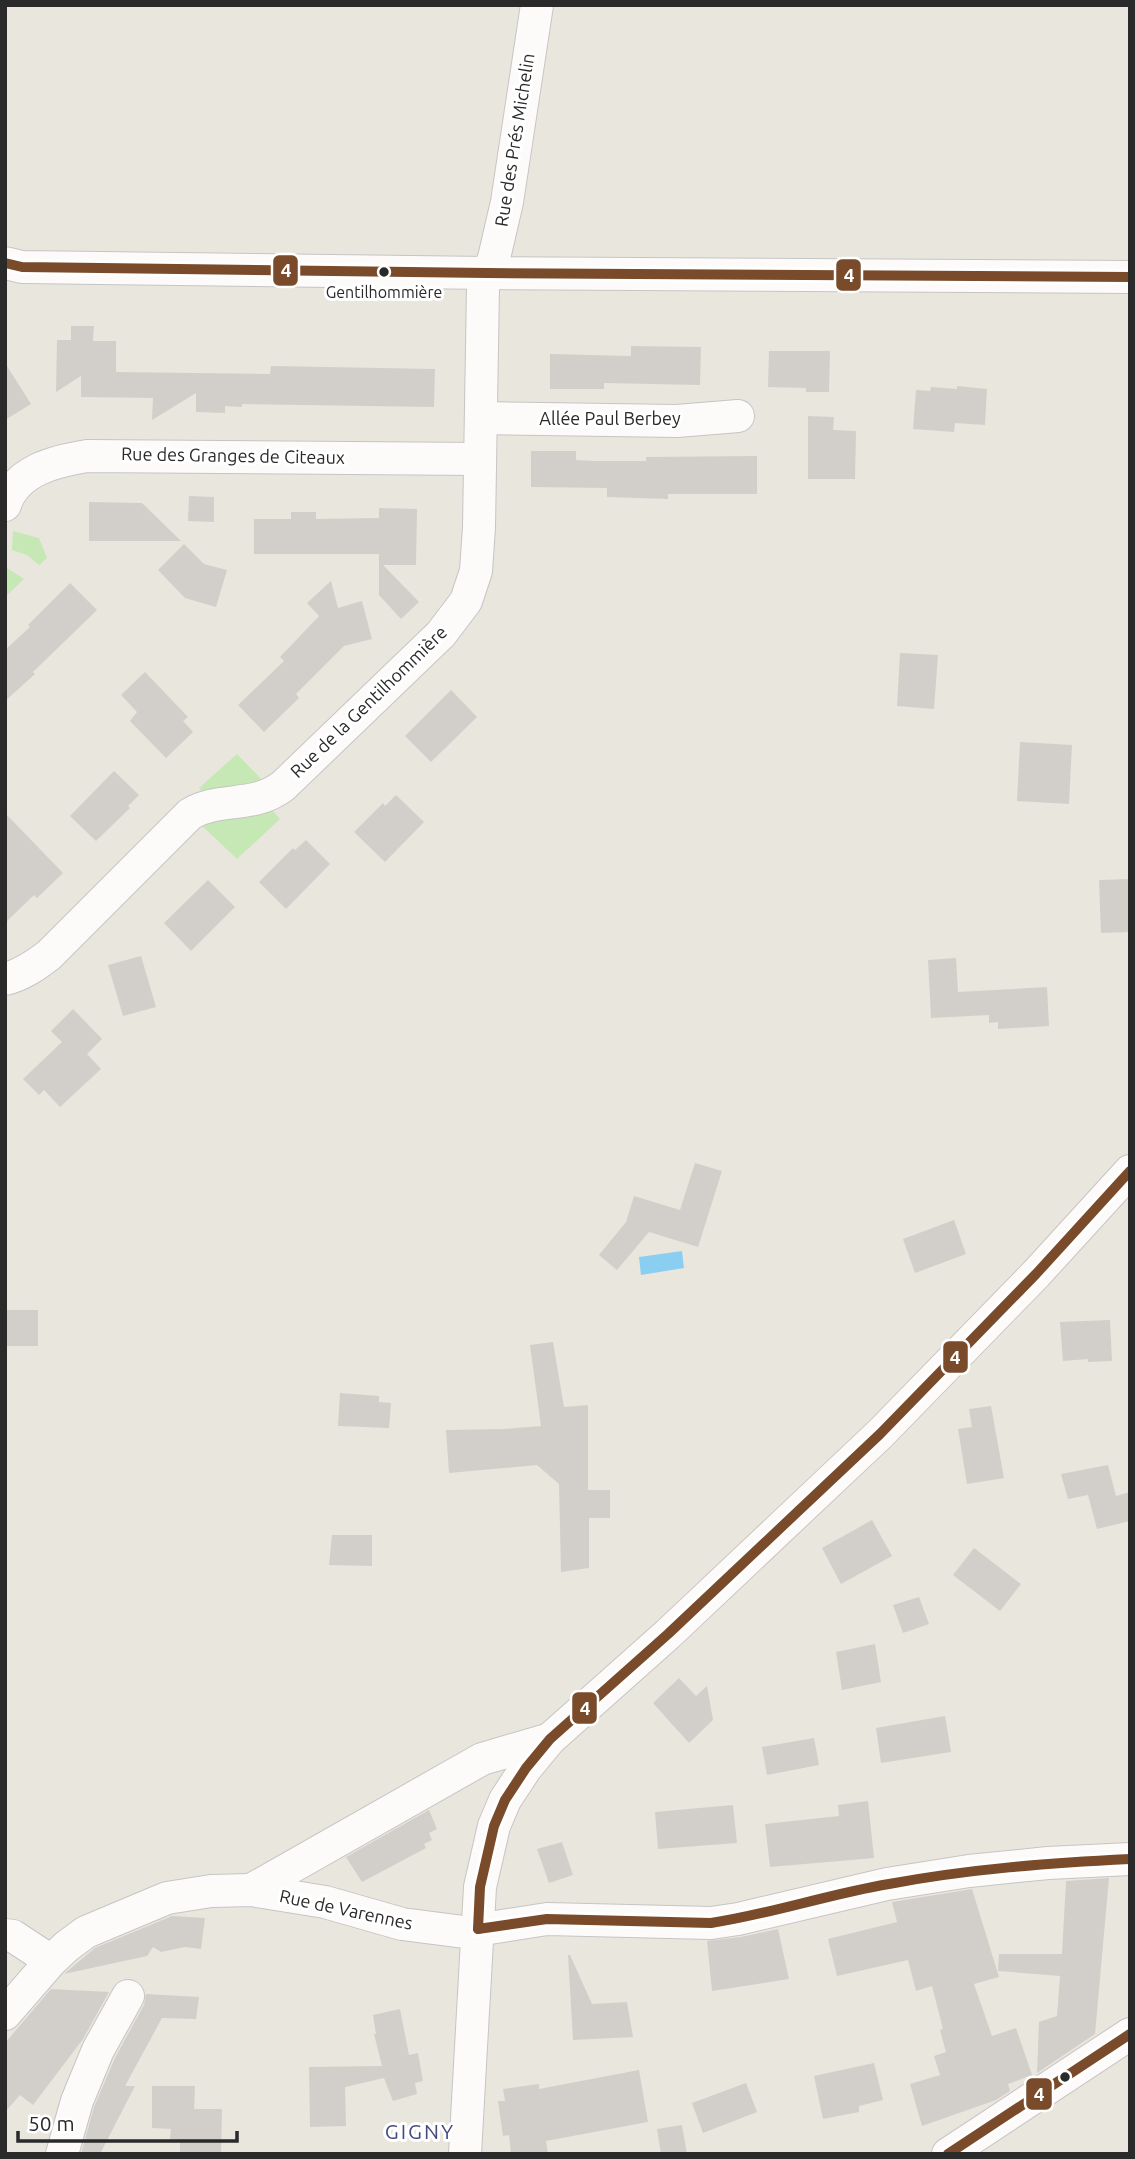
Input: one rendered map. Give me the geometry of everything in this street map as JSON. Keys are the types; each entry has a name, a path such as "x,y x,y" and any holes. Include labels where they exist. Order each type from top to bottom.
{"street":[{"name":"Rue des Prés Michelin","path":"487,273 494,258 507,202 537,5"},
{"path":"11,267 1130,277"},
{"name":"Rue de la Gentilhommière","path":"5,979 15,977 50,955 190,814 215,803 258,799 271,795 283,786 441,634 466,601 476,571 484,287 487,273"},
{"name":"Allée Paul Berbey","path":"481,418 677,421 738,416"},
{"name":"Rue des Granges de Citeaux","path":"5,505 18,482 31,473 65,460 87,456 480,459"},
{"path":"465,2154 480,1887 494,1826 505,1800 550,1739 668,1634 880,1434 1028,1283 1130,1171"},
{"path":"251,1890 482,1759 550,1739"},
{"name":"Rue de Varennes","path":"5,2014 51,1961 67,1945 86,1932 167,1898 211,1891 251,1890 325,1902 402,1924 464,1932 548,1919 711,1923 887,1884 969,1871 1048,1863 1130,1859"},
{"path":"5,1935 13,1936 51,1961"},
{"path":"62,2154 77,2101 93,2063 128,1996"},
{"path":"948,2154 1130,2034"}],"green space":[{"path":"13,531 39,538 47,558 39,565 27,555 12,550"},
{"path":"7,568 24,579 5,597 5,571"},
{"path":"237,754 265,783 204,794 199,788"},
{"path":"272,810 280,819 237,859 200,824"}],"water":[{"path":"682,1251 684,1268 641,1275 639,1257"}],"building":[{"path":"71,326 94,326 93,341 116,341 116,372 270,374 271,366 435,369 434,407 242,404 242,407 225,406 225,413 196,412 196,393 152,420 153,398 81,397 81,376 56,392 57,340 71,340"},
{"path":"631,346 701,347 700,385 604,383 604,389 550,389 550,354 631,356"},
{"path":"769,351 830,351 829,392 806,392 806,388 768,387"},
{"path":"5,363 31,404 5,420"},
{"path":"957,386 987,389 985,425 955,423 954,432 913,429 916,390 930,391 931,387 957,389"},
{"path":"808,416 834,417 833,430 856,431 855,479 808,479"},
{"path":"531,451 576,451 576,460 594,461 646,461 646,457 757,456 757,494 668,494 668,499 607,497 607,488 531,487"},
{"path":"189,496 214,497 214,522 188,521"},
{"path":"89,502 142,503 181,541 89,541"},
{"path":"379,508 417,509 416,565 383,565 419,602 401,619 379,595 379,554 254,554 254,519 291,519 291,512 316,512 316,519 379,518"},
{"path":"184,544 204,564 227,570 216,607 185,598 158,570"},
{"path":"331,581 338,608 362,601 372,639 344,646 296,694 299,698 264,732 238,705 284,661 280,657 319,616 307,603"},
{"path":"70,583 97,610 5,701 5,650"},
{"path":"900,653 938,655 934,709 897,706"},
{"path":"145,672 188,717 183,721 193,732 166,758 130,721 137,712 121,695"},
{"path":"451,690 477,717 431,762 405,736"},
{"path":"1020,742 1072,745 1069,804 1017,801"},
{"path":"114,771 139,795 128,806 130,808 96,841 70,816"},
{"path":"396,795 424,822 385,862 354,832 383,803 385,806"},
{"path":"5,813 63,873 37,898 34,895 5,923"},
{"path":"306,840 330,864 286,909 259,882 293,848 295,850"},
{"path":"1130,879 1130,932 1101,933 1099,880"},
{"path":"208,880 235,907 191,951 164,923"},
{"path":"141,956 156,1007 123,1016 108,965"},
{"path":"956,958 958,992 1047,987 1049,1026 998,1029 998,1022 989,1023 989,1015 931,1018 928,960"},
{"path":"73,1009 102,1039 87,1054 101,1069 60,1107 44,1090 39,1095 23,1079 62,1042 51,1031"},
{"path":"695,1163 722,1171 698,1247 649,1232 617,1270 599,1255 626,1222 634,1196 680,1210"},
{"path":"954,1220 966,1254 915,1273 903,1239"},
{"path":"5,1310 38,1310 38,1346 5,1346"},
{"path":"1110,1320 1112,1361 1063,1361 1060,1322"},
{"path":"553,1342 564,1407 588,1405 588,1490 610,1490 610,1518 589,1518 589,1568 561,1572 559,1484 537,1465 449,1473 446,1430 541,1426 530,1345"},
{"path":"340,1393 379,1396 379,1402 391,1403 389,1428 338,1426"},
{"path":"991,1406 1004,1478 967,1484 958,1429 972,1427 969,1409"},
{"path":"1108,1465 1116,1496 1130,1492 1130,1521 1097,1529 1088,1495 1068,1499 1061,1474"},
{"path":"872,1520 892,1556 841,1584 822,1548"},
{"path":"332,1535 372,1535 372,1566 329,1565"},
{"path":"974,1548 1021,1584 1000,1611 953,1575"},
{"path":"919,1597 929,1624 903,1633 893,1605"},
{"path":"875,1644 881,1682 842,1690 836,1652"},
{"path":"679,1678 696,1696 707,1686 713,1720 689,1743 653,1703"},
{"path":"945,1716 951,1752 881,1763 876,1728"},
{"path":"814,1738 819,1765 767,1775 762,1747"},
{"path":"868,1801 874,1858 770,1867 765,1824 839,1816 838,1805"},
{"path":"733,1805 737,1843 658,1849 655,1812"},
{"path":"429,1810 437,1829 429,1833 432,1840 424,1844 426,1848 362,1882 346,1857"},
{"path":"562,1842 573,1875 549,1883 537,1849"},
{"path":"1109,1878 1095,2034 1037,2073 1039,2022 1057,2016 1060,1976 998,1971 999,1954 1062,1954 1066,1881"},
{"path":"972,1889 999,1977 974,1984 992,2036 1016,2028 1032,2075 1008,2084 1010,2091 996,2100 922,2126 910,2084 940,2075 934,2056 946,2052 932,1986 916,1991 908,1960 837,1976 828,1939 897,1922 892,1902"},
{"path":"172,1916 205,1918 201,1949 185,1947 161,1952 153,1947 147,1956 64,1974 95,1948"},
{"path":"778,1929 789,1979 712,1991 707,1941"},
{"path":"568,1955 592,2004 627,2002 633,2037 573,2040"},
{"path":"51,1989 109,1992 83,2039 33,2105 20,2095 5,2112 5,2043"},
{"path":"146,1994 199,1997 196,2019 162,2018 125,2086 135,2086 100,2154 81,2154 94,2107 115,2058 144,2005"},
{"path":"400,2009 409,2055 418,2053 423,2081 415,2083 417,2094 393,2101 384,2078 345,2087 346,2126 310,2127 309,2067 382,2066 374,2034 373,2015"},
{"path":"874,2063 883,2100 859,2106 859,2112 823,2119 814,2076"},
{"path":"639,2070 648,2122 546,2141 548,2154 511,2154 509,2135 503,2136 498,2101 505,2101 503,2089 539,2084 539,2089"},
{"path":"746,2083 757,2112 703,2133 692,2103"},
{"path":"152,2086 195,2086 194,2109 222,2109 221,2154 180,2154 180,2140 170,2140 171,2129 152,2128"},
{"path":"682,2125 687,2154 661,2154 657,2129"}],"transit line":[{"name":"4","path":"5,263 22,267 487,273 1130,277"},
{"name":"4","path":"478,1929 480,1887 494,1826 505,1800 550,1739 668,1634 880,1434 1036,1274 1130,1171"},
{"name":"4","path":"478,1929 547,1919 711,1923 867,1888 949,1874 1130,1859"},
{"name":"4","path":"948,2154 1130,2034"}],"place":[{"name":"Gentilhommière","path":"384,272"}],"district":[{"name":"GIGNY","path":"420,2132"}]}
